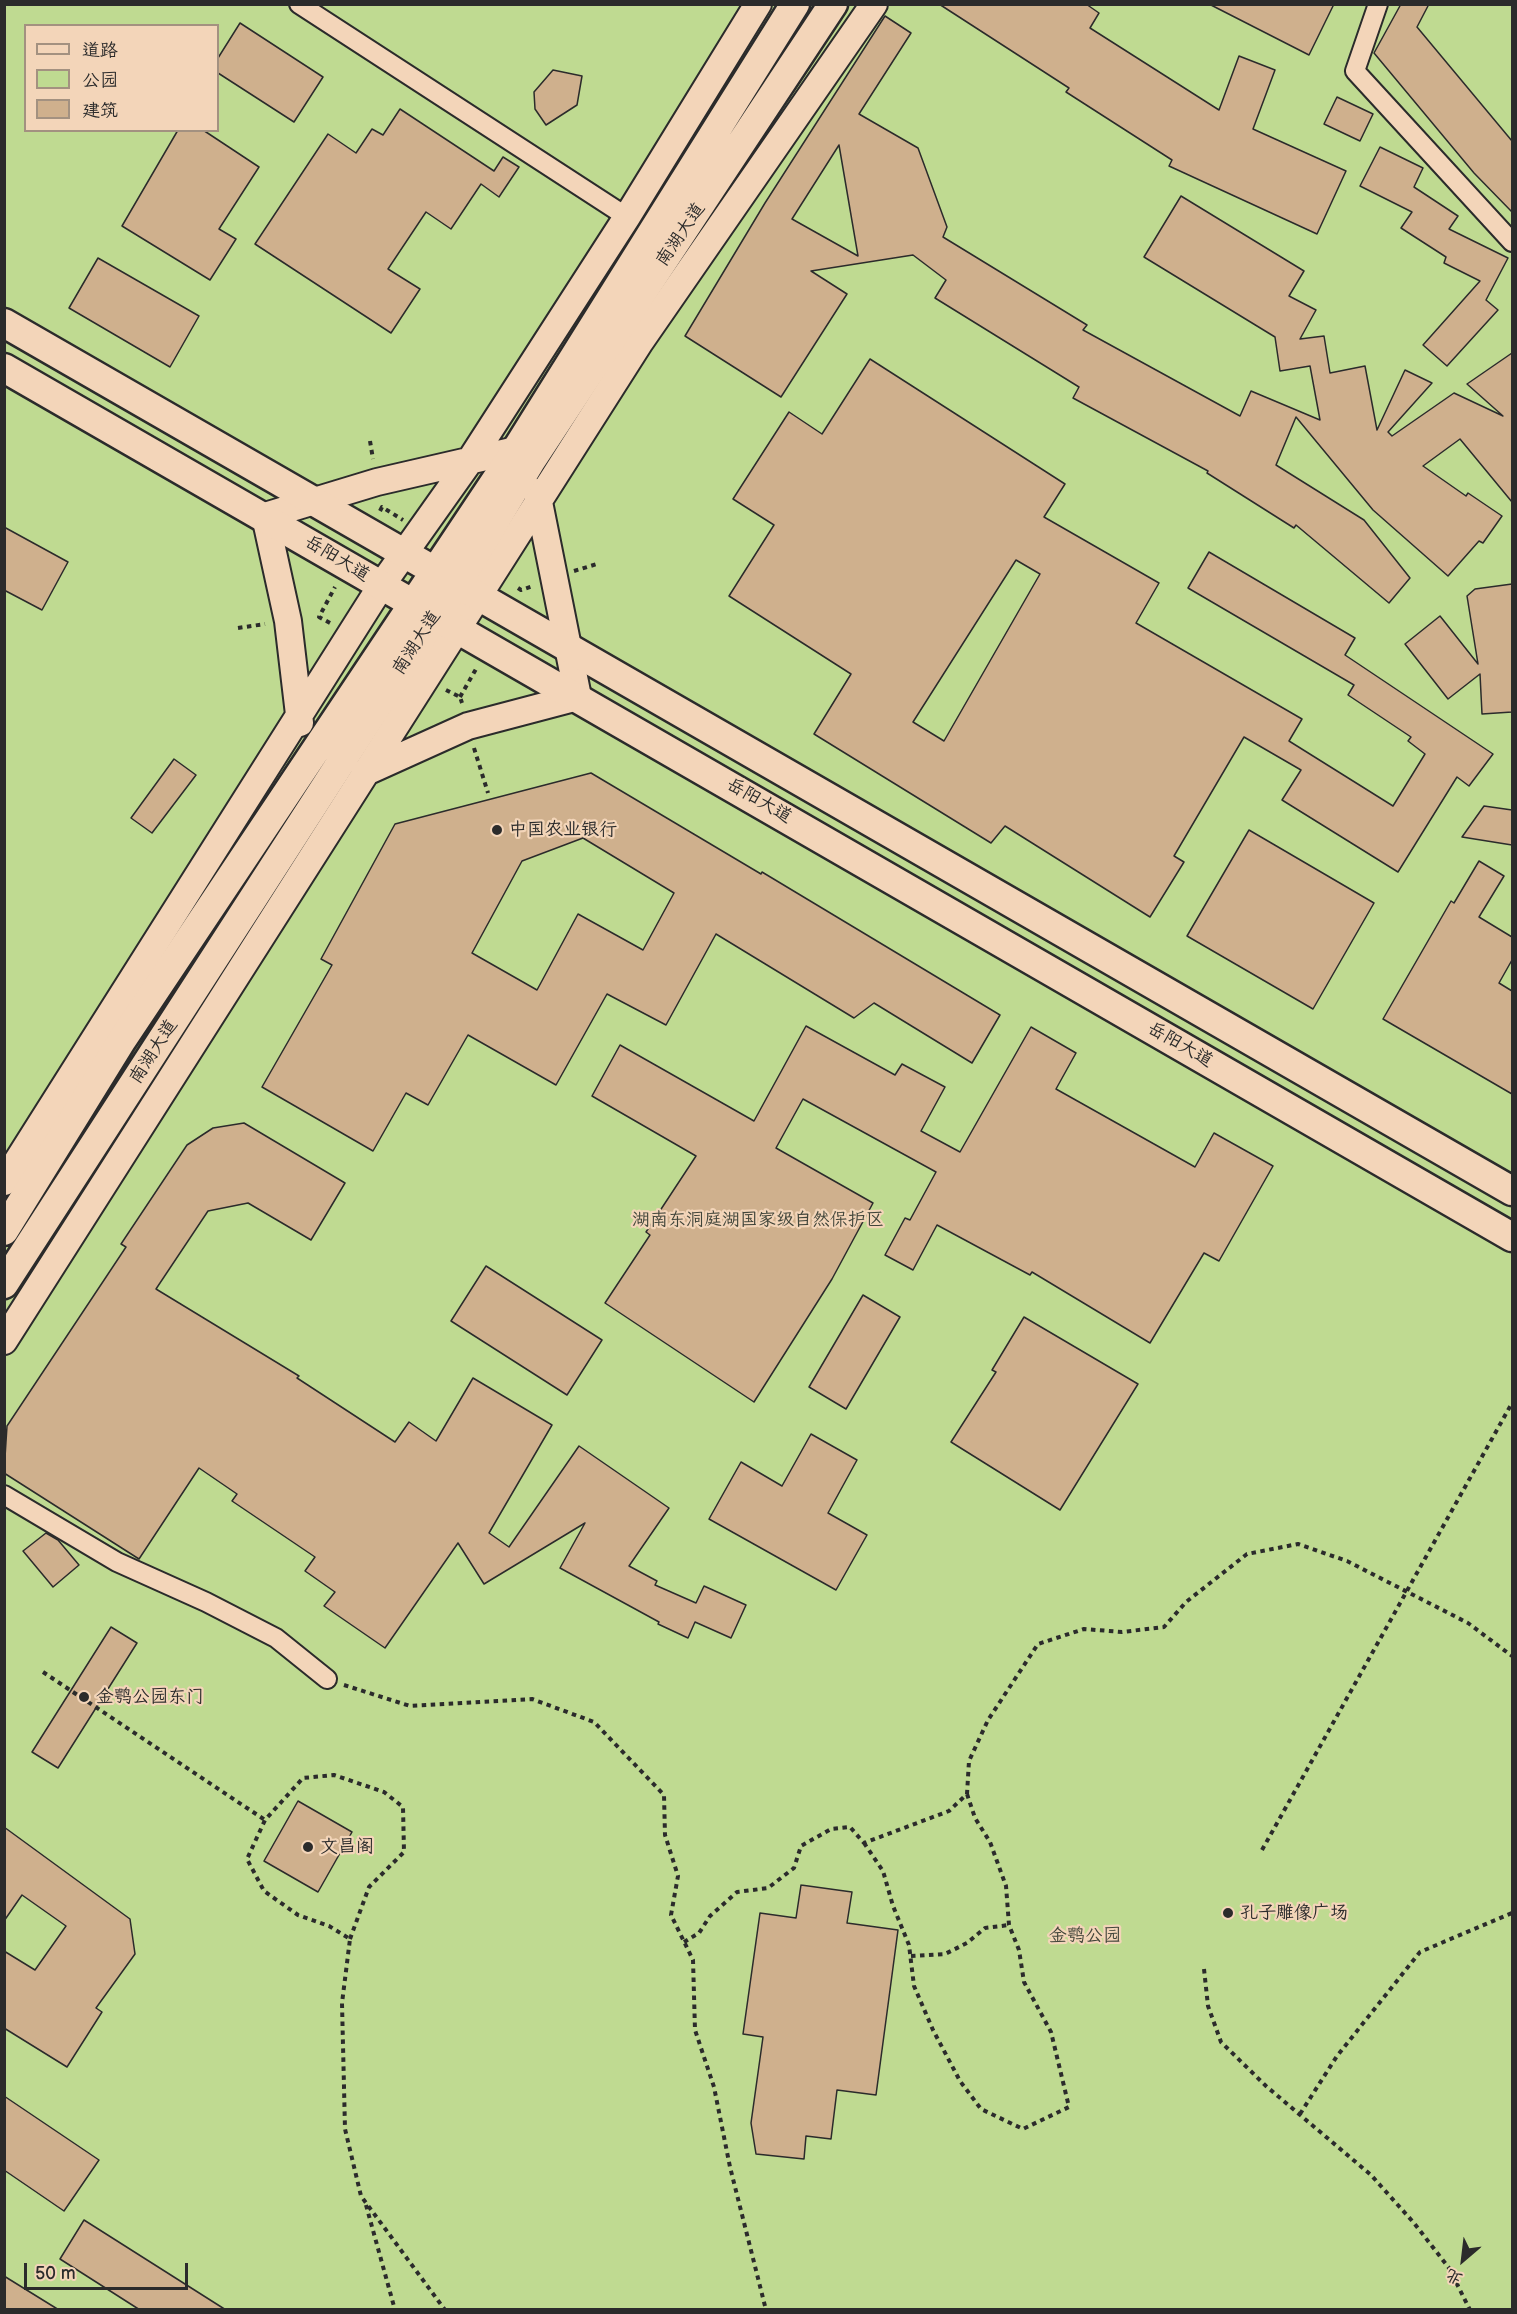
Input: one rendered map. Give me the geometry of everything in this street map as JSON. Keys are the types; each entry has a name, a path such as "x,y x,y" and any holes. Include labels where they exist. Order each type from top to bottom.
{"main road":[{"path":"4,1182 381,586 469,462 627,217 758,4"},
{"name":"南湖大道","path":"4,1284 456,583 523,456 795,4"},
{"name":"南湖大道","path":"523,456 833,4"},
{"path":"456,583 538,500 640,342 873,4"},
{"path":"4,323 1512,1191"},
{"name":"岳阳大道","path":"4,368 265,516 381,586 578,697 1512,1237"},
{"path":"301,771 299,716 288,621 265,516 377,482 469,462 523,456 538,500 578,697 468,726 320,793"},
{"path":"4,1341 365,772 434,616"},
{"name":"南湖大道","path":"4,1231 122,1040 301,771 434,616"}],"street":[{"path":"299,4 627,217"},
{"path":"1378,4 1355,71 1512,242"},
{"path":"4,1495 117,1562 206,1602 276,1638 327,1679"}],"path":[{"path":"1262,1850 1512,1403"},
{"path":"684,1942 699,1933 710,1916 737,1892 768,1888 794,1868 801,1846 831,1828 850,1827 883,1871 910,1956 914,1986 933,2030 960,2082 981,2109 1023,2129 1069,2107 1050,2032 1024,1982 1019,1950 1009,1924 1006,1886 990,1842 975,1818 967,1794 969,1761 988,1720 1038,1644 1084,1629 1122,1632 1164,1627 1186,1602 1247,1554 1298,1544 1347,1561 1407,1591 1468,1623 1512,1656"},
{"path":"44,1672 265,1820"},
{"path":"327,1679 410,1706 532,1700 594,1722 664,1795 665,1835 678,1876 671,1915 693,1960 695,2030 714,2087 730,2168 766,2310"},
{"path":"350,1939 329,1926 298,1915 264,1891 247,1859 265,1820 303,1778 334,1775 384,1792 403,1807 404,1852 369,1887 350,1939 342,2003 345,2128 361,2196 445,2310"},
{"path":"864,1843 949,1811 967,1794"},
{"path":"1300,2114 1337,2056 1420,1952 1512,1912"},
{"path":"910,1956 945,1954 967,1943 985,1928 1009,1924"},
{"path":"1204,1969 1208,2006 1221,2042 1266,2086 1371,2175 1414,2223 1449,2268 1470,2310"},
{"path":"365,2201 395,2310"}],"green space":[{"name":"湖南东洞庭湖国家级自然保护区","path":"5,5 1512,5 1512,2309 5,2309"}],"building":[{"path":"939,4 1086,4 1099,13 1090,28 1219,110 1239,56 1275,70 1253,129 1346,171 1317,234 1169,166 1172,160 1066,92 1069,88"},
{"path":"1209,4 1334,4 1309,55"},
{"path":"1401,4 1429,4 1417,27 1512,141 1512,212 1474,173 1374,53"},
{"path":"885,16 911,33 859,114 918,148 947,227 943,237 1087,325 1083,330 1240,416 1251,391 1320,420 1310,366 1280,371 1275,337 1144,257 1181,196 1304,271 1289,296 1316,310 1300,339 1324,336 1330,373 1365,366 1377,430 1405,370 1432,383 1388,432 1392,436 1454,393 1503,416 1467,384 1512,353 1512,502 1460,439 1423,466 1466,496 1468,493 1502,516 1483,543 1479,541 1448,576 1373,510 1296,417 1276,465 1364,520 1410,578 1389,603 1296,525 1294,528 1207,473 1208,471 1073,398 1079,387 935,298 946,280 913,255 811,271 847,294 781,397 685,336 765,203","holes":["839,145 858,256 792,219"]},
{"path":"240,23 323,77 294,122 219,74 219,56"},
{"path":"553,70 582,76 577,105 546,125 535,109 534,92"},
{"path":"1337,97 1373,114 1360,141 1324,124"},
{"path":"400,109 494,171 503,157 519,167 499,197 481,184 451,229 426,212 388,269 420,289 391,333 255,244 328,134 356,153 372,129 383,135"},
{"path":"177,132 206,132 259,167 219,229 236,239 210,280 122,226"},
{"path":"1380,147 1423,168 1414,187 1458,216 1449,229 1508,258 1486,300 1498,310 1447,366 1423,345 1480,281 1444,263 1446,257 1401,228 1412,212 1360,186"},
{"path":"98,258 199,316 170,367 69,308"},
{"path":"870,359 1065,484 1044,517 1159,583 1136,623 1302,719 1289,741 1393,806 1425,754 1408,741 1411,737 1348,695 1354,685 1188,588 1209,552 1355,638 1345,655 1493,754 1469,786 1457,777 1398,872 1282,800 1301,770 1244,737 1174,856 1184,862 1150,917 1005,826 991,843 814,734 851,674 729,596 774,525 733,499 789,412 822,434","holes":["1016,560 1040,574 944,741 913,722"]},
{"path":"4,527 68,562 42,610 4,590"},
{"path":"1512,584 1512,712 1482,714 1480,674 1448,699 1405,644 1440,616 1478,664 1467,596 1475,589"},
{"path":"174,759 196,775 152,833 131,818"},
{"path":"591,773 761,874 762,872 1000,1015 972,1063 874,1003 854,1018 716,934 666,1025 607,994 556,1085 468,1035 428,1105 406,1093 373,1151 262,1087 332,965 321,959 395,824","holes":["583,838 674,893 643,950 578,914 537,990 472,953 522,861"]},
{"path":"1484,806 1512,810 1512,845 1462,837"},
{"path":"1249,830 1374,903 1313,1009 1187,936"},
{"path":"1479,861 1504,876 1479,917 1512,937 1512,960 1499,983 1512,991 1512,1094 1383,1019 1451,901 1454,903"},
{"path":"806,1026 895,1075 902,1064 945,1087 921,1131 960,1152 1031,1027 1076,1053 1056,1089 1195,1167 1214,1133 1273,1166 1219,1261 1204,1253 1150,1343 1032,1272 1030,1275 937,1225 913,1270 885,1255 905,1218 910,1220 936,1172 803,1099 776,1148 873,1203 832,1279 754,1402 605,1303 650,1235 646,1232 696,1156 592,1096 620,1045 754,1121"},
{"path":"244,1123 345,1183 311,1240 248,1203 208,1211 156,1289 299,1376 297,1378 395,1442 409,1422 436,1441 473,1378 552,1425 489,1533 509,1547 579,1446 669,1508 629,1566 657,1581 655,1585 696,1603 704,1586 746,1605 731,1638 695,1622 688,1638 658,1624 659,1622 560,1568 585,1523 484,1584 458,1543 385,1648 324,1606 335,1592 305,1571 315,1557 232,1501 237,1494 199,1468 139,1559 4,1473 7,1426 126,1247 121,1244 187,1145 213,1128"},
{"path":"486,1266 602,1340 567,1395 451,1321"},
{"path":"863,1295 900,1317 846,1409 809,1387"},
{"path":"1024,1317 1138,1384 1060,1510 951,1442 996,1372 992,1370"},
{"path":"811,1434 857,1460 828,1513 867,1535 836,1590 709,1519 741,1462 782,1486"},
{"path":"46,1533 58,1540 79,1565 53,1587 23,1551"},
{"name":"金鹗公园东门","path":"111,1627 137,1643 58,1768 32,1752"},
{"name":"文昌阁","path":"298,1801 352,1832 318,1892 264,1861"},
{"path":"4,1827 130,1919 135,1954 96,2008 102,2012 67,2067 4,2028 4,1951 35,1970 66,1926 22,1895 4,1921"},
{"path":"801,1885 852,1892 847,1923 898,1930 876,2095 837,2090 831,2139 806,2136 804,2159 756,2154 751,2123 763,2037 743,2034 760,1913 796,1918"},
{"path":"4,2096 99,2160 64,2211 4,2170"},
{"path":"84,2220 226,2310 140,2310 60,2259"},
{"path":"4,2276 59,2310 4,2310"}],"place":[{"name":"中国农业银行","path":"497,830"},
{"name":"金鹗公园东门","path":"84,1697"},
{"name":"文昌阁","path":"308,1847"},
{"name":"孔子雕像广场","path":"1228,1913"}],"park label":[{"name":"金鹗公园","path":"1085,1936"}]}
